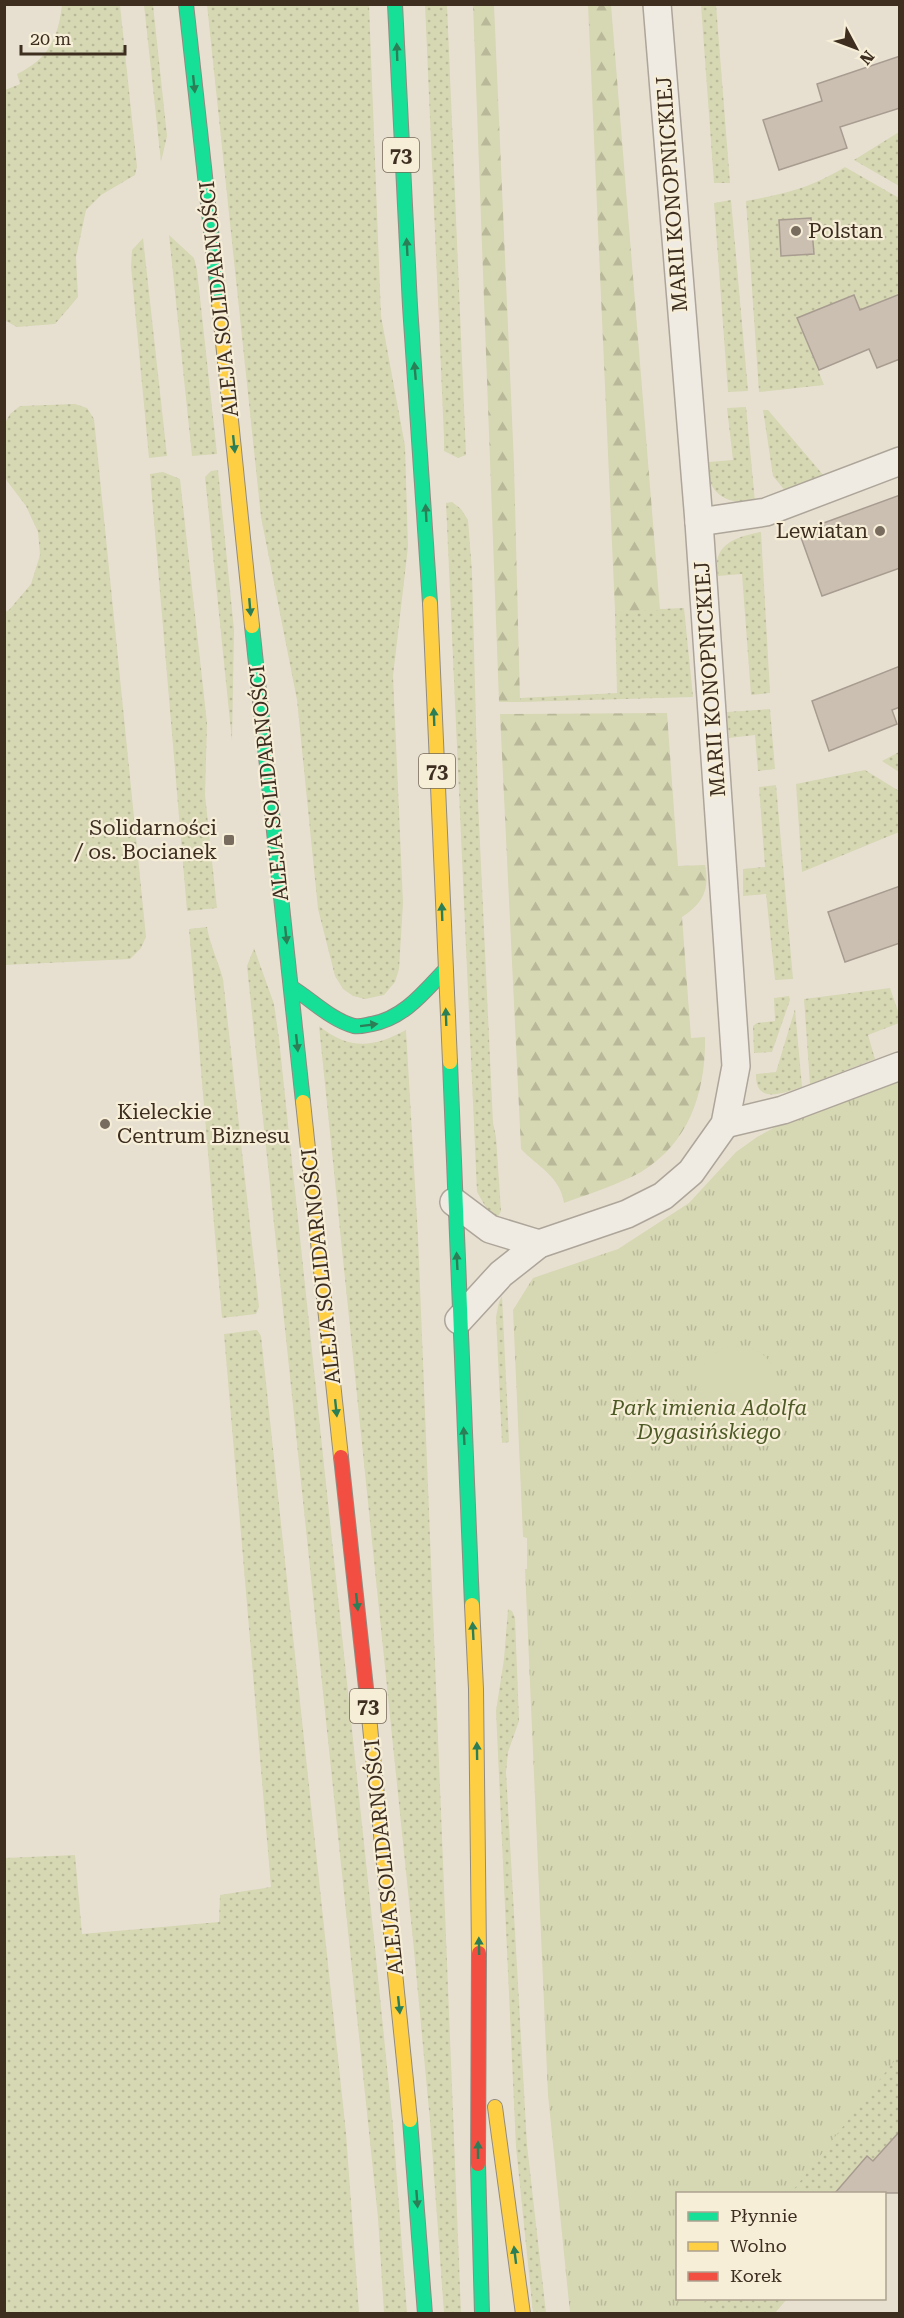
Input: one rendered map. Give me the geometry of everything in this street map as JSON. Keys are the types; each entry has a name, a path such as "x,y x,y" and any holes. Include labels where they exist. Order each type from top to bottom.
{"main road":[{"name":"ALEJA SOLIDARNOŚCI","path":"186,4 199,130 209,198 260,710 403,2050 425,2313"},
{"name":"73","path":"395,4 410,306 425,505 476,1689 480,2005 478,2184 482,2313"},
{"path":"291,987 314,1000 334,1016 356,1027 381,1024 403,1013 445,970"},
{"path":"480,2005 522,2313"}],"street":[{"name":"MARII KONOPNICKIEJ","path":"459,1320 501,1274 539,1244 627,1214 663,1196 691,1172 725,1124 736,1066 699,522 657,4"},
{"path":"699,522 766,512 900,461"},
{"path":"725,1124 783,1110 900,1066"},
{"path":"454,1202 490,1229 539,1244"}],"green space":[{"path":"62,5 120,5 137,167 135,175 101,195 86,210 76,257 78,297 55,324 17,327 4,320 5,90 20,84 17,74 37,62 50,47 58,28"},
{"path":"144,5 153,5 167,136 161,162"},
{"path":"207,5 369,5 381,316 405,446 408,547 393,676 403,903 399,969 395,982 384,995 365,999 353,996 343,989 335,976 318,909 297,700 261,517"},
{"path":"425,5 447,5 466,455 458,458 444,451"},
{"path":"473,5 494,5 514,465 520,702 499,702"},
{"path":"588,5 611,5 660,610 615,611"},
{"path":"701,5 716,5 730,183 714,183"},
{"path":"899,132 899,186 854,160"},
{"path":"845,167 899,198 899,294 860,310 853,295 797,318 824,385 759,392 746,201 797,189","holes":["811,218 813,254 782,256 779,220"]},
{"path":"731,200 748,391 728,392 714,203"},
{"path":"169,235 194,258 197,270 217,454 192,456"},
{"path":"143,238 167,456 149,458 131,267 132,250"},
{"path":"75,404 87,408 94,419 146,937 141,948 130,959 5,965 5,612 31,584 40,555 38,532 26,506 7,481 4,472 5,423 10,414 20,406"},
{"path":"746,407 755,502 749,503 737,502 720,495 712,486 709,475 709,462 733,460 727,408"},
{"path":"763,410 768,410 824,476 786,492 773,476"},
{"path":"218,470 234,630 232,741 205,477 211,471"},
{"path":"163,472 180,479 207,723 205,795 217,908 187,911 150,474"},
{"path":"452,502 461,509 468,520 472,572 478,801 493,1123 501,1211 498,1217 488,1211 477,1192 446,503"},
{"path":"761,532 770,693 751,695 742,574 718,576 717,565 718,556 728,544 743,536"},
{"path":"684,608 693,697 520,702 520,698 617,693 615,611"},
{"path":"770,709 775,769 758,771 755,735 729,738 727,712"},
{"path":"667,713 678,866 705,865 706,874 705,889 700,901 682,917 691,1038 705,1037 702,1076 692,1114 672,1146 658,1160 622,1181 564,1203 562,1194 553,1179 521,1149 500,714"},
{"path":"899,752 899,772 882,761"},
{"path":"865,770 899,791 899,832 802,872 796,784"},
{"path":"776,785 793,979 775,980 766,894 743,896 743,869 765,867 759,787"},
{"path":"207,927 223,979 259,1307 256,1314 222,1318 189,929"},
{"path":"254,948 274,1004 279,1039 393,2126 407,2313 384,2313 378,2218 247,966"},
{"path":"890,988 899,1014 899,1023 868,1035 875,1059 810,1084 804,999"},
{"path":"789,996 790,1000 772,1052 754,1053 753,1026 757,1023 775,1021 774,998"},
{"path":"795,1009 802,1087 780,1094 766,1093 760,1090 756,1074 776,1072"},
{"path":"319,1026 341,1039 361,1044 383,1040 406,1030 418,1237 461,2313 444,2313 430,2121 413,1940"},
{"name":"Park imienia Adolfa Dygasińskiego","path":"899,1081 899,2055 792,2192 676,2192 676,2300 707,2300 696,2313 570,2313 548,2095 525,1569 527,1569 527,1538 523,1537 513,1310 533,1278 618,1249 689,1203 736,1152 777,1126"},
{"path":"502,1296 509,1442 502,1443 496,1317"},
{"path":"257,1330 261,1336 346,2133 359,2313 5,2313 5,1858 75,1855 82,1934 219,1922 220,1895 271,1887 224,1334"},
{"path":"738,1346 753,1349 766,1358 775,1371 778,1386 775,1401 766,1414 753,1423 738,1426 723,1423 710,1414 701,1401 698,1386 701,1371 710,1358 723,1349"},
{"path":"508,1609 512,1611 515,1618 519,1721 508,1752 506,1772 527,2145 546,2313 533,2313 516,2147 496,1711 504,1659"},
{"path":"899,2027 899,2159 885,2147 873,2161 867,2157 847,2192 776,2192"},
{"path":"676,2299 786,2300 775,2313 622,2313"}],"building":[{"path":"900,56 900,108 840,127 847,148 779,170 763,120 822,101 817,84"},
{"path":"811,218 814,254 781,256 779,220"},
{"path":"900,294 900,359 877,368 869,349 819,370 797,318 854,295 860,310"},
{"path":"900,495 900,568 822,596 799,532"},
{"path":"900,666 900,707 892,710 897,724 829,751 812,701"},
{"path":"900,886 900,943 845,962 828,912"},
{"path":"900,2131 900,2193 836,2192 867,2156 873,2161"}],"traffic: fast":[{"path":"186,4 219,303"},
{"path":"395,4 410,306 430,603"},
{"path":"252,626 303,1102"},
{"path":"291,987 337,1019 354,1026 361,1026 383,1021 404,1010 445,970"},
{"path":"450,1062 472,1605"},
{"path":"410,2120 425,2314"},
{"path":"478,2164 482,2314"}],"traffic: slow":[{"path":"219,303 252,626"},
{"path":"430,603 450,1062"},
{"path":"303,1102 341,1457"},
{"path":"472,1605 476,1689 479,1953"},
{"path":"367,1697 410,2120"},
{"path":"495,2107 523,2314"}],"traffic: jam":[{"path":"341,1457 367,1697"},
{"path":"478,2164 479,1953"}],"place":[{"name":"Polstan","path":"796,231"},
{"name":"Lewiatan","path":"880,531"},
{"name":"Solidarności / os. Bocianek","path":"229,840"},
{"name":"Kieleckie Centrum Biznesu","path":"105,1124"}]}
